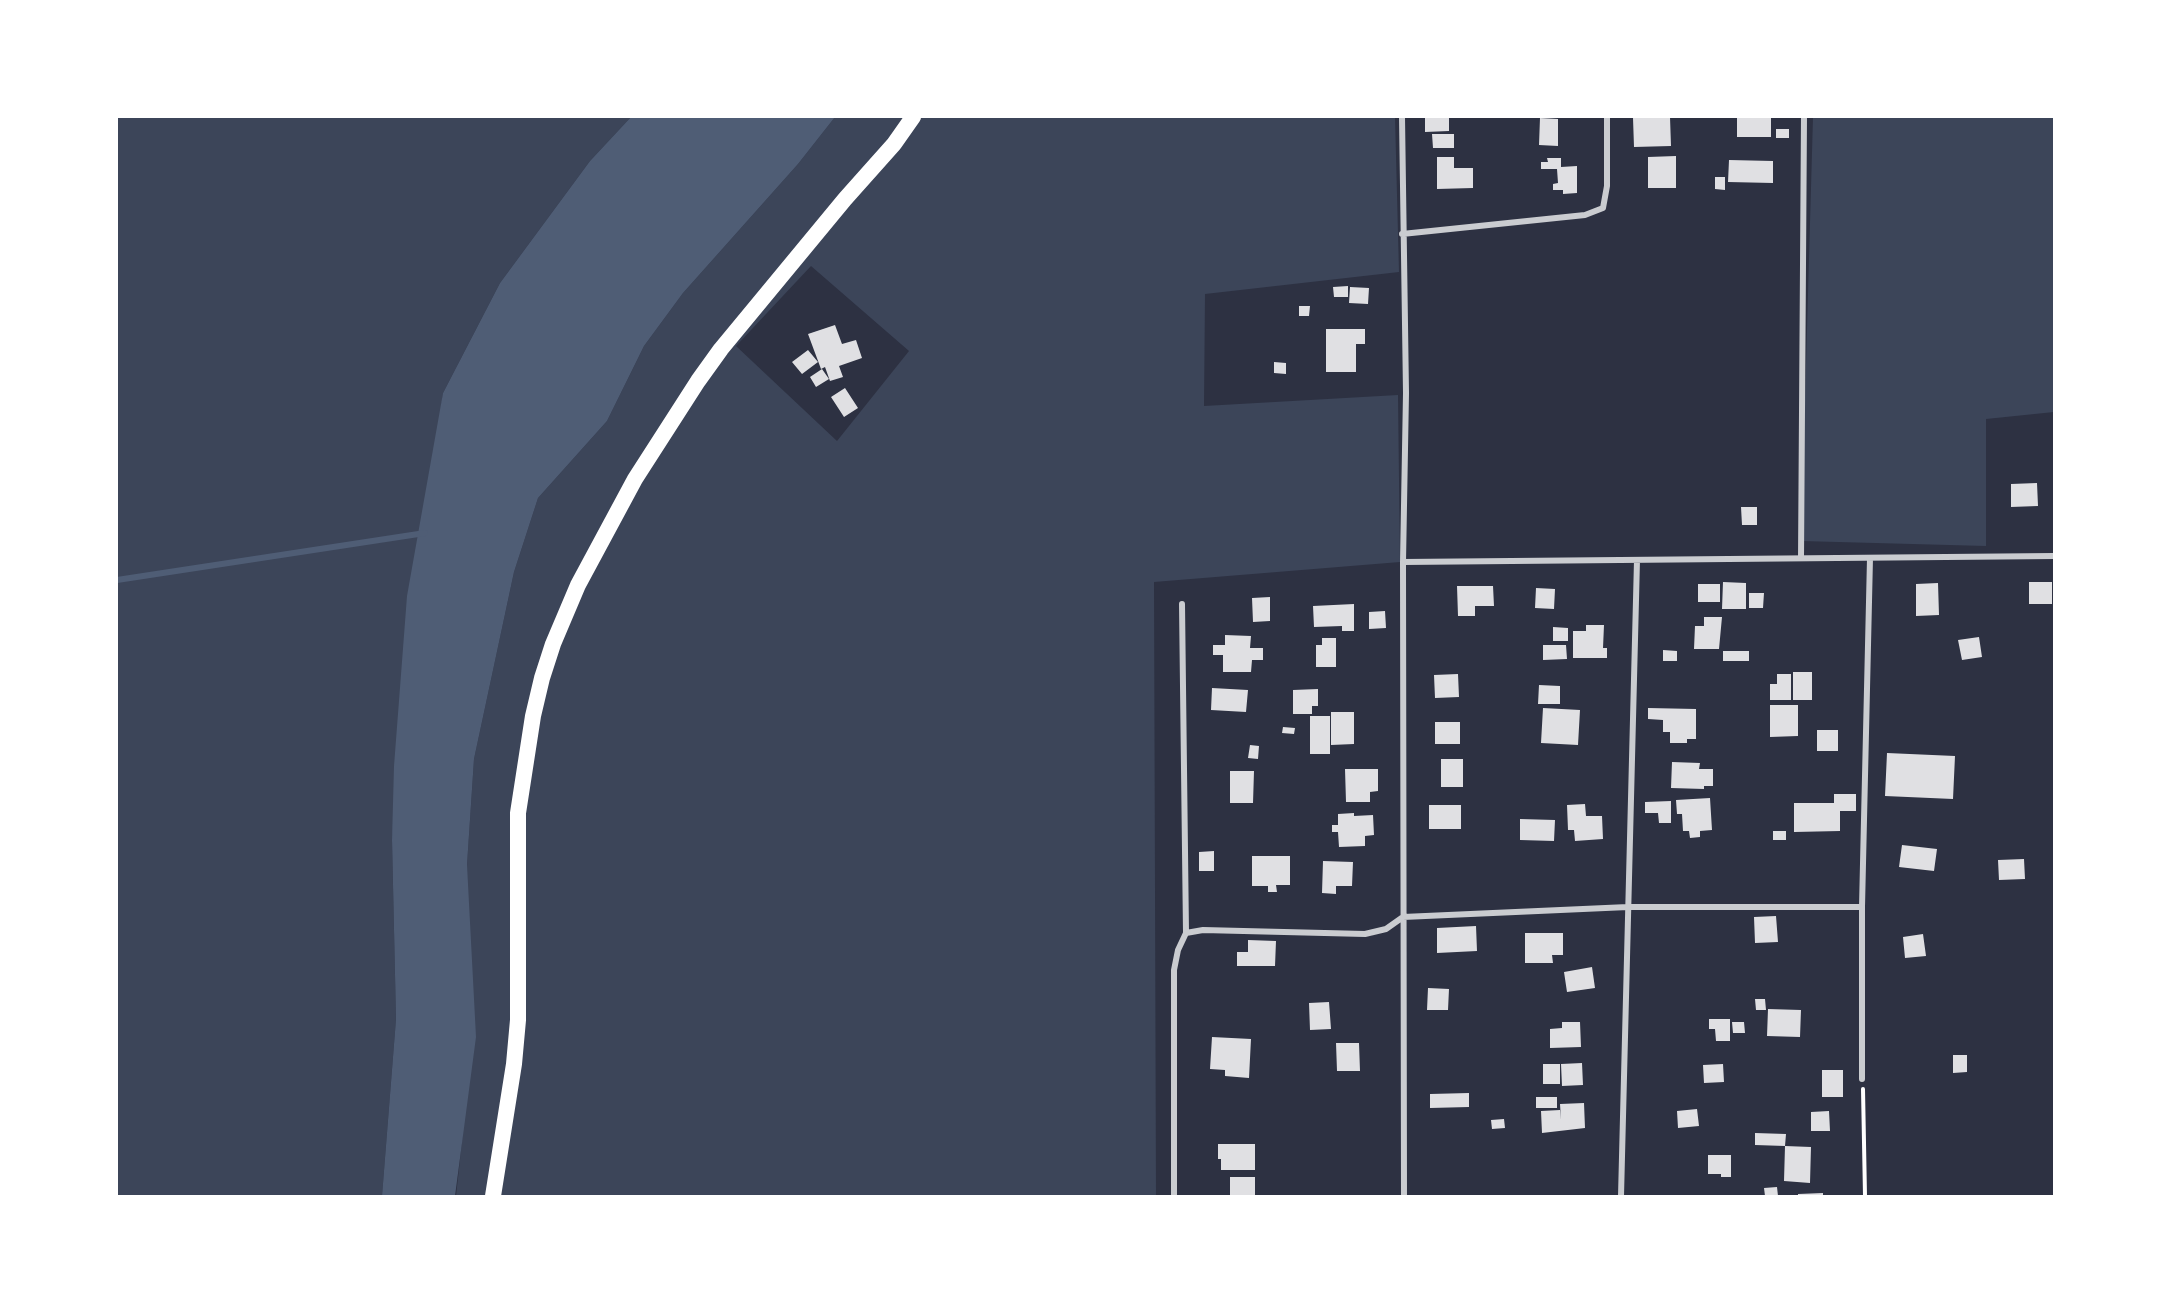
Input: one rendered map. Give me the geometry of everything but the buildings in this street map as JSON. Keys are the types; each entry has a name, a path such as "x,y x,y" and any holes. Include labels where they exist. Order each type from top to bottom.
{"highway":[{"path":"493,1196 514,1064 518,1020 518,813 533,717 553,644 578,585 635,479 698,381 720,349 894,144 913,117"}],"street":[{"path":"1402,117 1406,393 1402,562 1404,1196"},
{"path":"1402,234 1585,215 1603,208 1606,186 1607,117"},
{"path":"1801,558 1804,117"},
{"path":"1402,562 2054,556"},
{"path":"1862,1079 1862,907 1870,558"},
{"path":"1621,1196 1637,560"},
{"path":"1173,1196 1174,970 1178,950 1186,933 1182,604"},
{"path":"1186,933 1203,930 1365,934 1386,929 1404,917 1628,907 1862,907"}],"path":[{"path":"1862,1079 1865,1196"}],"shaded area":[{"path":"117,117 631,117 590,161 500,283 443,393 392,840 396,1019 382,1196 117,1196"},
{"path":"631,117 835,117 798,164 683,293 644,346 607,421 538,498 514,572 474,759 467,865 476,1037 455,1196 382,1196 396,1019 392,840 394,766 407,596 443,393 500,283 590,161"},
{"path":"835,117 1395,117 1399,272 1205,294 1204,406 1398,395 1400,562 1154,582 1156,1196 456,1196 462,1141 467,865 474,759 514,572 538,498 607,421 644,346 683,293 798,164","holes":["811,266 909,351 837,441 736,346"]},
{"path":"1813,117 2054,117 2054,412 1986,419 1986,546 1801,541"}],"waterway":[{"path":"117,580 425,533"}]}
